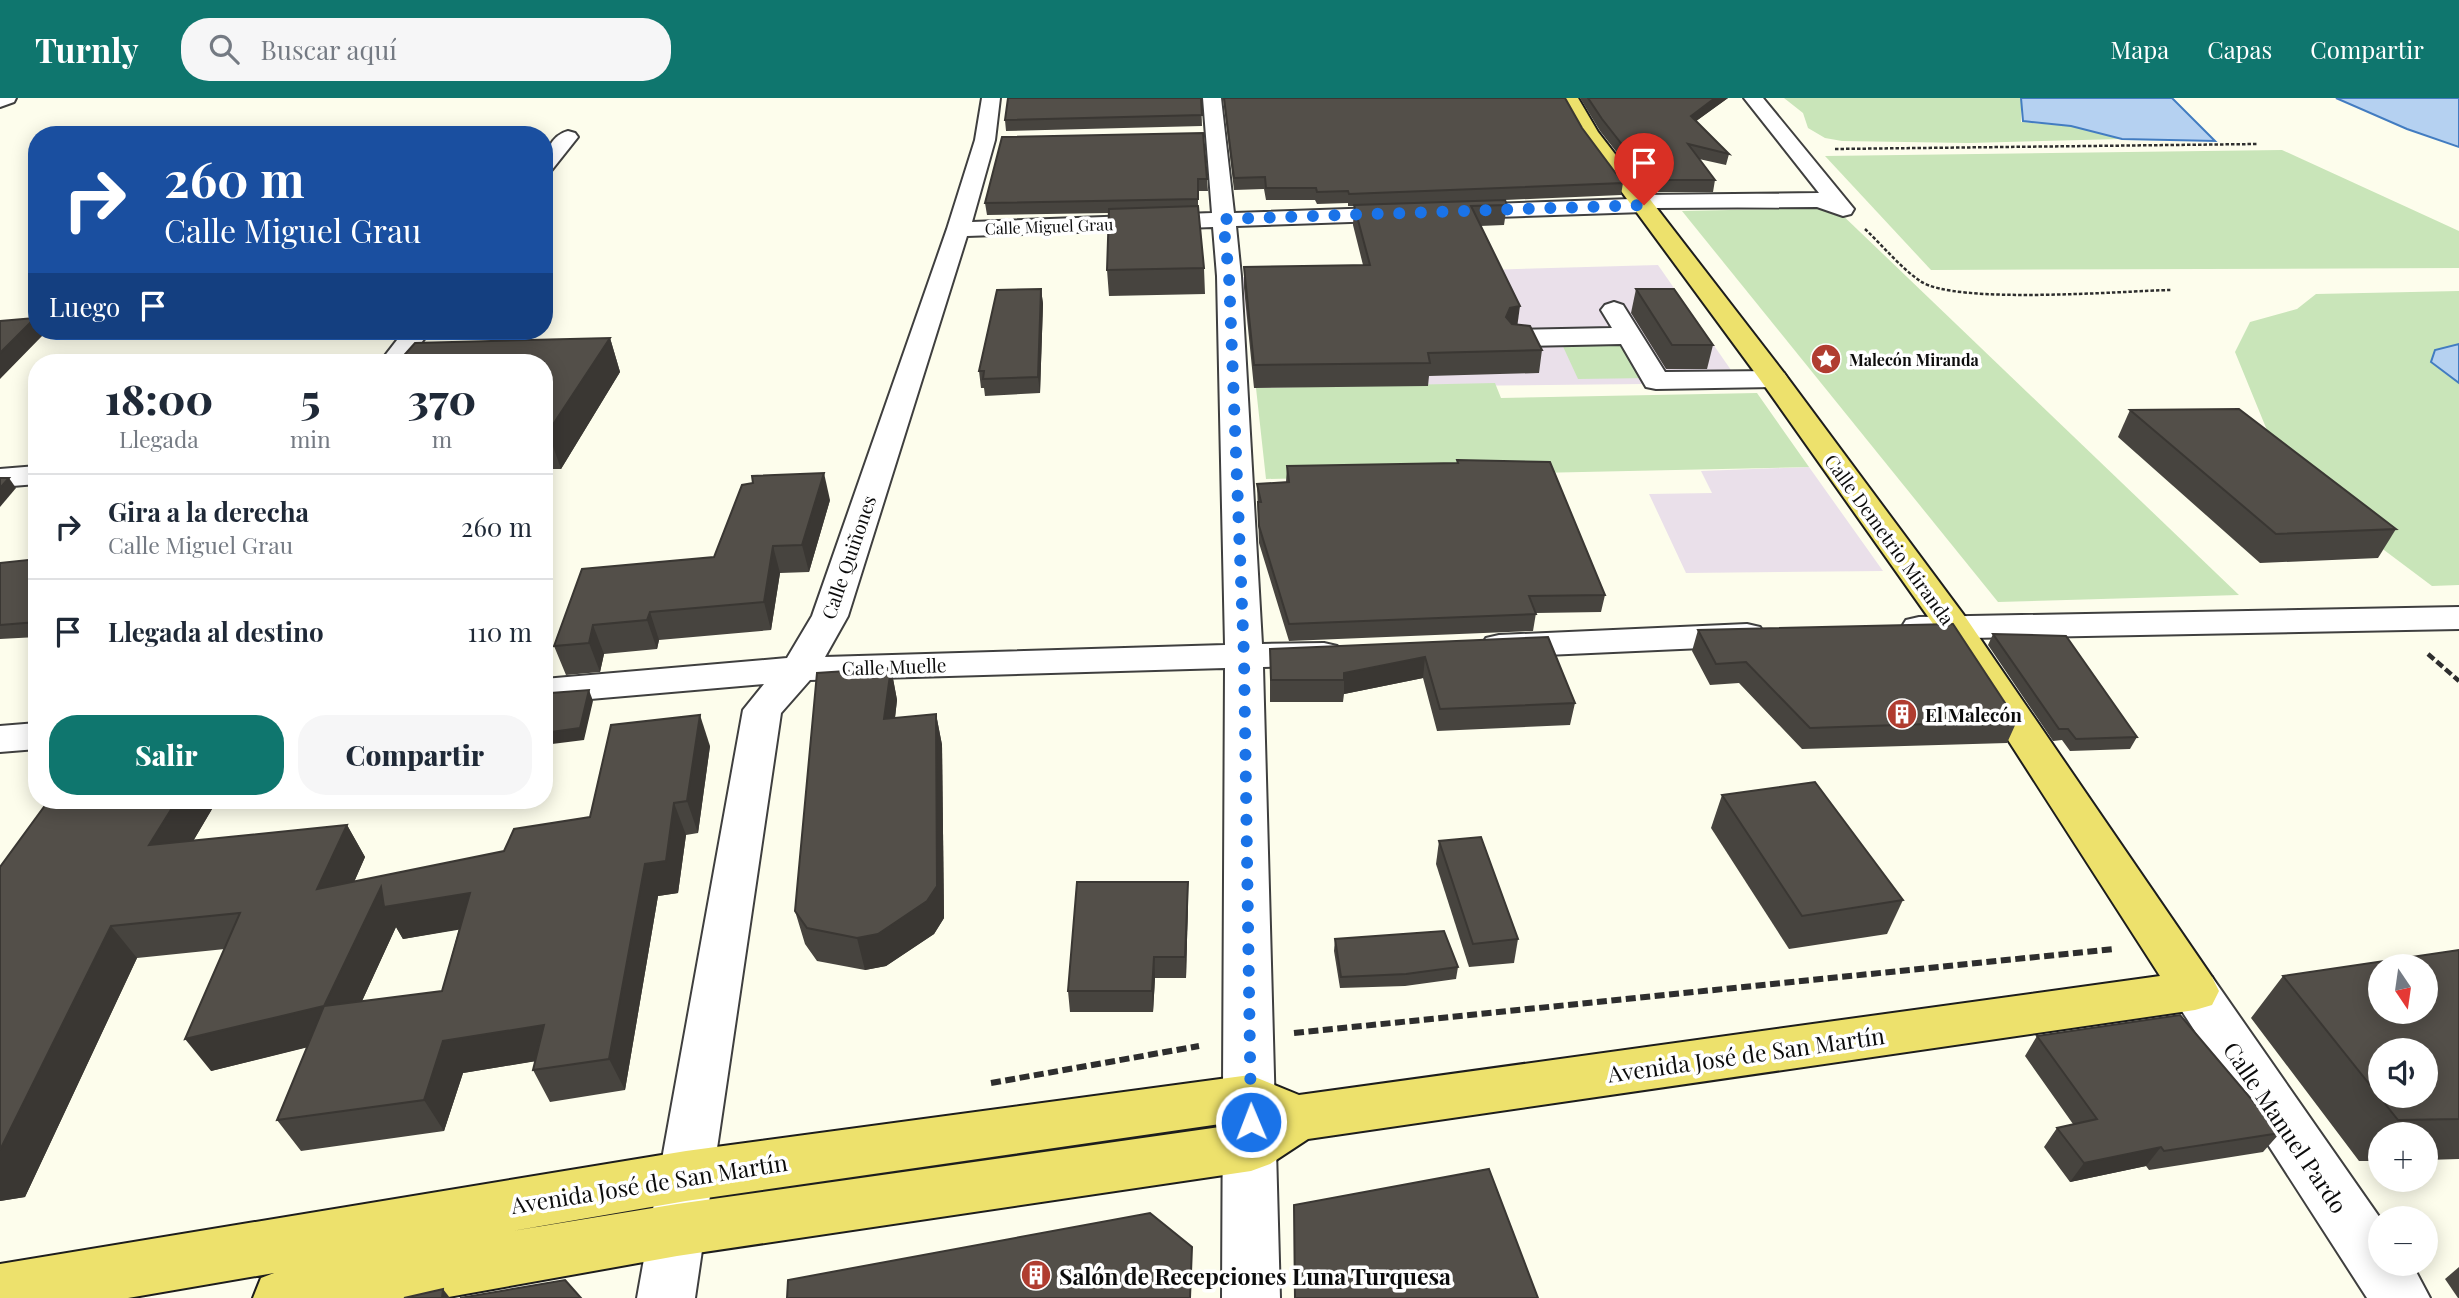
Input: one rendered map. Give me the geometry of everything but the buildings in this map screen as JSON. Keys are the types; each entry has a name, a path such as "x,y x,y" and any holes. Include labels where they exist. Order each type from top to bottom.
{"main road":[{"name":"Calle Demetrio Miranda","path":"1569,98 1589,134 1774,379 1953,626 2194,991"},
{"name":"Avenida José de San Martín","path":"282,1298 677,1230 1266,1121 2194,991"},
{"name":"Avenida José de San Martín","path":"0,1292 685,1175 1266,1121"}],"street":[{"path":"0,101 7,98"},
{"name":"Calle Quiñones","path":"666,1298 762,710 799,669 830,616 958,229 992,140 991,98"},
{"path":"1212,98 1208,135 1223,219 1229,276 1266,1121 1251,1298"},
{"path":"1753,98 1843,209"},
{"path":"553,156 568,137"},
{"name":"Calle Miguel Grau","path":"958,229 1820,200 1843,209"},
{"path":"1614,310 1656,381 1774,379"},
{"path":"1518,338 1629,336"},
{"path":"399,354 410,340"},
{"path":"0,478 28,476"},
{"path":"1884,629 2459,618"},
{"path":"1467,648 1787,634"},
{"name":"Calle Muelle","path":"553,690 799,669 1356,652"},
{"path":"0,739 28,737"},
{"name":"Calle Manuel Pardo","path":"2194,991 2401,1298"}],"path":[{"path":"1794,149 2258,144"},
{"path":"1843,209 1921,282 1946,290 2003,295 2171,290"}],"shaded area":[{"path":"1658,265 1740,383 1256,388 1241,277"},
{"path":"1809,467 1883,571 1686,573 1649,494 1712,493 1701,471"}],"green space":[{"path":"1784,98 2021,98 2021,122 2071,126 2122,139 1969,143 1842,141 1825,138 1808,128 1803,113"},
{"path":"2282,150 2459,231 2459,268 1931,270 1825,156"},
{"path":"1835,208 2239,595 1998,602 1682,211"},
{"path":"2459,291 2459,585 2432,586 2368,538 2271,440 2235,352 2250,322 2297,309 2316,294"},
{"path":"1627,338 1650,378 1578,379 1560,340"},
{"path":"1495,383 1501,398 1757,393 1809,467 1266,479 1256,388"}],"water":[{"path":"2021,98 2172,98 2215,141 2122,139 2071,126 2023,121"},
{"path":"2336,98 2459,98 2459,147 2407,129"},
{"path":"2459,344 2459,383 2431,362 2435,350"}],"place":[{"name":"Malecón Miranda","path":"1826,359"},
{"name":"El Malecón","path":"1902,714"},
{"name":"Salón de Recepciones Luna Turquesa","path":"1036,1275"}],"route":[{"path":"1251,1122 1244,657 1229,276 1223,219 1644,205"}]}
